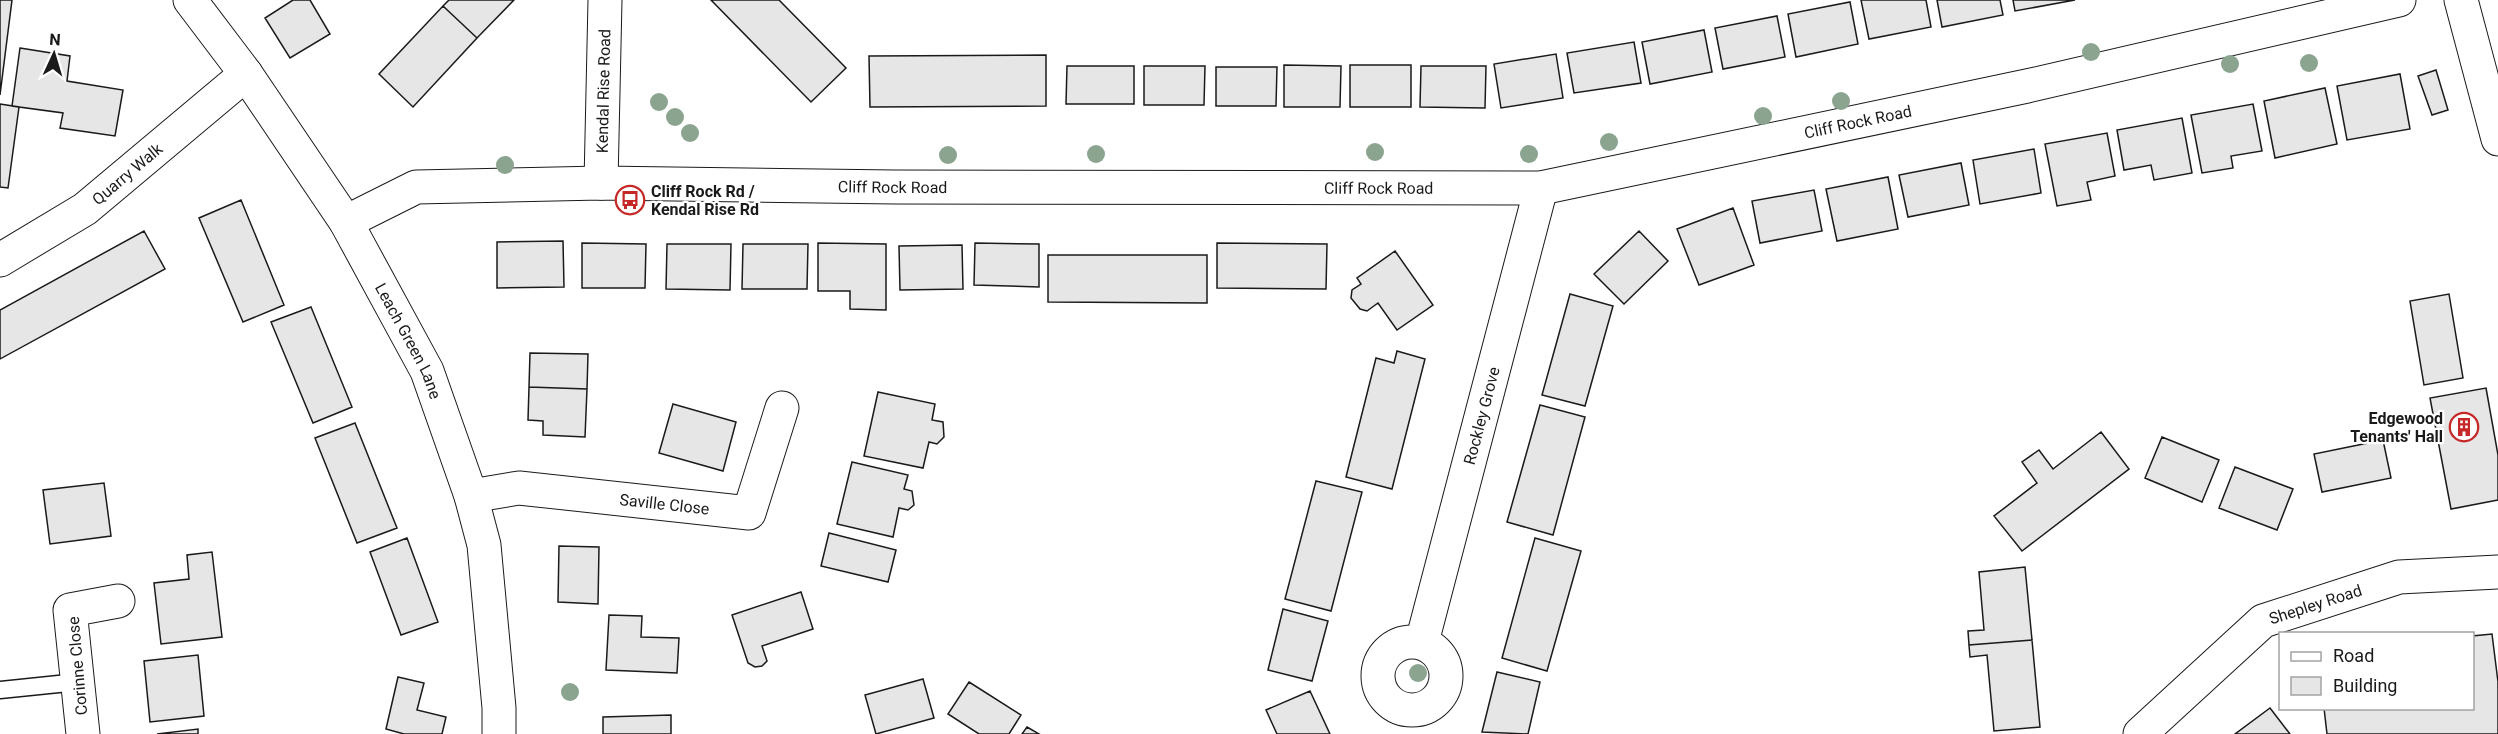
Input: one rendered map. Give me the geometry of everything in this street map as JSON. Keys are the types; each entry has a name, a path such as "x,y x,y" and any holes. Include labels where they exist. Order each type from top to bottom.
{"street":[{"name":"Leach Green Lane","path":"190,0 246,75 346,222 427,370 471,496 485,555 499,708 499,734"},
{"name":"Kendal Rise Road","path":"601,183 605,0"},
{"name":"Cliff Rock Road","path":"346,222 416,187 601,183 895,187 1541,188 2027,86 2399,0"},
{"path":"2461,0 2498,140"},
{"name":"Quarry Walk","path":"0,260 85,208 246,75"},
{"name":"Rockley Grove","path":"1422,642 1541,188"},
{"name":"Saville Close","path":"471,496 519,488 749,513 782,408"},
{"name":"Shepley Road","path":"2140,734 2263,621 2398,577 2498,572"},
{"name":"Corinne Close","path":"83,734 70,610 118,601"}],"lane":[{"path":"0,690 78,682"}],"building":[{"path":"0,0 12,0 0,95"},
{"path":"293,0 310,0 330,34 290,58 265,18"},
{"path":"449,0 514,0 477,38 443,6"},
{"path":"711,0 779,0 846,68 811,102"},
{"path":"1861,0 1926,0 1931,27 1869,39"},
{"path":"1937,0 2000,0 2003,15 1942,27"},
{"path":"2013,0 2075,0 2015,11"},
{"path":"1850,2 1858,44 1796,57 1788,14"},
{"path":"443,6 477,38 413,107 379,74"},
{"path":"1777,16 1785,57 1723,69 1715,28"},
{"path":"1704,30 1712,72 1650,84 1642,42"},
{"path":"1634,42 1641,83 1574,93 1567,53"},
{"path":"20,48 70,56 67,81 123,90 115,136 60,128 63,113 12,106"},
{"path":"1556,54 1563,98 1501,108 1494,64"},
{"path":"1046,55 1046,106 870,107 869,56"},
{"path":"1284,65 1341,66 1340,107 1284,107"},
{"path":"1350,65 1411,65 1411,107 1350,107"},
{"path":"1067,66 1134,66 1134,104 1066,104"},
{"path":"1144,66 1205,66 1204,105 1144,105"},
{"path":"1421,66 1486,66 1485,108 1420,107"},
{"path":"1216,67 1277,67 1276,106 1216,106"},
{"path":"2436,70 2448,110 2432,115 2418,76"},
{"path":"2400,74 2410,129 2347,140 2337,86"},
{"path":"2325,88 2337,144 2275,158 2264,101"},
{"path":"0,104 19,107 8,188 0,187"},
{"path":"2253,104 2262,151 2231,156 2233,168 2202,173 2191,115"},
{"path":"2182,118 2192,173 2154,180 2151,165 2124,170 2117,130"},
{"path":"2107,133 2115,176 2087,182 2091,200 2057,206 2045,144"},
{"path":"2034,149 2041,193 1980,204 1973,160"},
{"path":"1961,163 1969,205 1908,217 1899,175"},
{"path":"1888,177 1898,229 1837,241 1826,189"},
{"path":"1814,190 1822,231 1760,243 1752,201"},
{"path":"241,200 284,305 243,322 199,218"},
{"path":"1733,208 1754,265 1699,285 1677,229"},
{"path":"144,231 165,269 0,359 0,310"},
{"path":"1639,231 1668,261 1624,304 1594,274"},
{"path":"563,241 564,287 497,288 497,242"},
{"path":"582,243 646,244 645,288 582,288"},
{"path":"818,243 886,244 886,310 850,309 850,291 818,291"},
{"path":"975,243 1039,244 1039,287 974,285"},
{"path":"1217,243 1327,244 1326,289 1217,288"},
{"path":"667,244 731,244 730,290 666,289"},
{"path":"743,244 808,244 807,289 742,289"},
{"path":"962,245 963,289 900,290 899,246"},
{"path":"1395,251 1433,305 1397,330 1378,303 1367,311 1360,309 1351,298 1352,290 1361,284 1357,278"},
{"path":"1048,255 1207,255 1207,303 1048,302"},
{"path":"1570,294 1613,306 1585,406 1542,395"},
{"path":"2449,294 2463,378 2424,385 2410,301"},
{"path":"311,307 352,407 313,423 271,322"},
{"path":"1397,351 1425,359 1392,489 1346,477 1376,358 1394,363"},
{"path":"530,353 588,354 587,389 529,387"},
{"path":"529,387 587,389 585,437 543,435 543,421 528,420"},
{"name":"Edgewood Tenants' Hall","path":"2486,388 2498,455 2498,500 2451,509 2430,398"},
{"path":"878,392 935,404 932,420 943,422 944,437 937,444 929,442 923,468 864,456"},
{"path":"673,404 736,422 723,471 659,453"},
{"path":"1540,405 1585,417 1553,535 1507,522"},
{"path":"355,423 397,528 357,543 315,438"},
{"path":"2101,432 2129,469 2022,551 1994,516 2037,483 2022,462 2039,450 2053,469"},
{"path":"2162,437 2219,460 2202,502 2145,478"},
{"path":"2383,440 2391,478 2322,492 2314,454"},
{"path":"852,462 908,475 904,489 912,491 914,505 908,510 899,508 893,537 837,524"},
{"path":"2235,467 2293,489 2277,530 2219,508"},
{"path":"1316,481 1362,492 1331,611 1285,599"},
{"path":"104,483 111,536 50,544 43,490"},
{"path":"829,533 896,550 888,582 821,566"},
{"path":"407,538 438,622 401,635 370,552"},
{"path":"1535,538 1581,551 1547,671 1502,658"},
{"path":"559,546 599,547 598,604 558,602"},
{"path":"212,552 222,637 161,644 154,583 189,579 187,555"},
{"path":"2025,567 2032,640 1969,645 1968,631 1984,630 1979,572"},
{"path":"801,592 813,629 762,646 767,661 762,666 755,667 748,663 732,615"},
{"path":"1283,609 1328,621 1312,681 1268,670"},
{"path":"609,615 642,616 641,637 679,638 677,673 606,670"},
{"path":"2492,634 2498,682 2498,734 2327,734 2324,710 2474,710 2474,636"},
{"path":"2032,640 2040,727 1994,731 1987,655 1970,657 1969,645"},
{"path":"198,655 204,716 150,722 144,661"},
{"path":"1497,672 1540,682 1528,734 1482,732"},
{"path":"398,677 424,683 417,710 446,717 442,734 404,734 386,729"},
{"path":"923,679 934,718 876,734 865,695"},
{"path":"969,682 1021,715 1009,734 979,734 948,714"},
{"path":"1310,691 1330,734 1277,734 1266,710"},
{"path":"2270,708 2290,734 2235,734"},
{"path":"671,715 671,734 603,734 603,717"},
{"path":"1027,727 1039,734 1022,734"},
{"path":"198,729 198,734 157,734"}],"place":[{"name":"Cliff Rock Rd / Kendal Rise Rd","path":"630,200"},
{"name":"Edgewood Tenants' Hall","path":"2464,427"}]}
